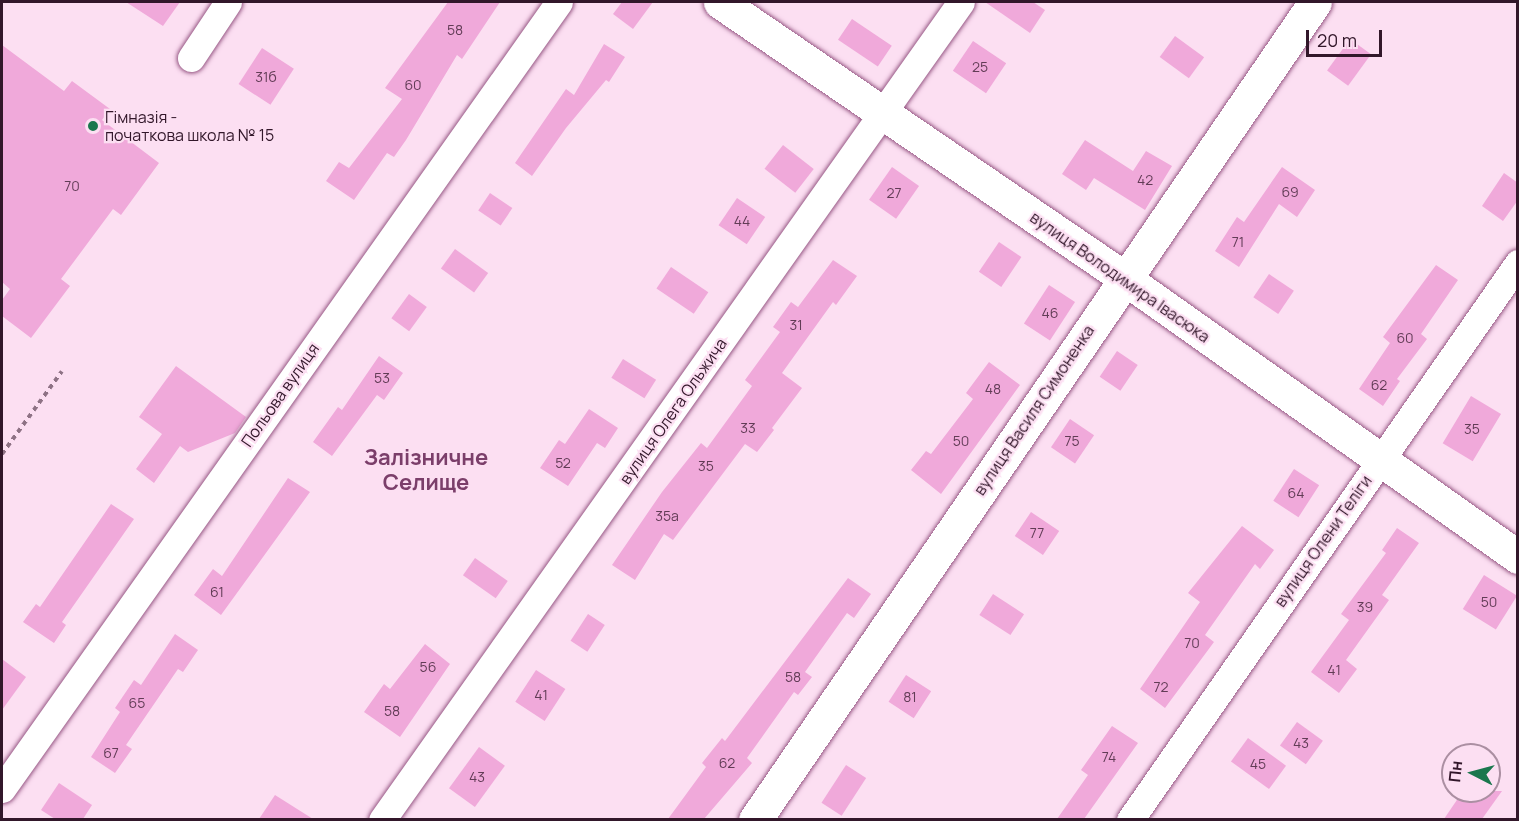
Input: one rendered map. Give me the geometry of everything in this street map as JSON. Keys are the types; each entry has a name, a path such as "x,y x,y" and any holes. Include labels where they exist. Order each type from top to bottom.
{"street":[{"path":"191,58 228,2"},
{"name":"Польова вулиця","path":"2,789 559,2"},
{"name":"вулиця Володимира Івасюка","path":"720,2 1124,278 1518,557"},
{"name":"вулиця Олега Ольжича","path":"382,819 884,115 960,2"},
{"name":"вулиця Василя Симоненка","path":"755,819 1315,2"},
{"name":"вулиця Олени Теліги","path":"1130,819 1518,264"}],"path":[{"path":"2,454 62,371"}],"building":[{"path":"126,2 180,2 163,26"},
{"path":"448,2 500,2 462,59 457,55 394,157 387,153 354,200 326,181 339,162 349,168 402,99 385,88"},
{"path":"622,2 653,2 633,29 613,14"},
{"path":"985,2 1033,2 1045,10 1030,33"},
{"path":"852,19 892,46 878,67 838,40"},
{"path":"1175,36 1204,57 1189,78 1160,57"},
{"path":"1350,39 1371,54 1348,86 1327,71"},
{"path":"973,41 1006,63 986,93 953,71"},
{"path":"604,44 625,57 609,82 606,80 566,128 532,176 515,163 566,89 574,95"},
{"path":"2,45 64,91 72,81 110,109 102,120 159,163 121,215 113,209 61,279 70,286 31,338 2,316 2,300 10,289 2,282"},
{"path":"262,48 294,69 270,105 239,84"},
{"path":"1085,140 1133,171 1146,151 1172,166 1145,210 1094,178 1086,190 1062,174"},
{"path":"783,145 814,169 795,193 765,169"},
{"path":"892,167 919,186 896,219 869,200"},
{"path":"1282,167 1315,190 1297,217 1279,204 1239,267 1215,251 1237,217 1244,222"},
{"path":"1504,173 1518,183 1518,200 1503,221 1482,206"},
{"path":"490,193 512,208 501,226 478,210"},
{"path":"737,198 765,217 747,244 719,225"},
{"path":"999,242 1021,257 1001,287 979,272"},
{"path":"455,249 488,273 474,293 441,268"},
{"path":"833,260 857,276 836,305 833,302 782,373 802,388 772,428 774,430 757,452 745,444 673,540 664,534 635,580 612,565 662,492 701,443 707,448 752,386 745,380 780,332 773,327 791,302 798,307"},
{"path":"1436,265 1458,280 1421,334 1427,339 1397,379 1400,381 1383,406 1359,389 1390,343 1383,337"},
{"path":"671,267 708,292 694,314 656,289"},
{"path":"1269,274 1294,291 1278,314 1253,297"},
{"path":"1049,285 1075,302 1050,340 1024,324"},
{"path":"409,294 427,307 409,331 391,318"},
{"path":"1117,351 1138,365 1120,391 1100,377"},
{"path":"379,356 403,373 384,400 377,395 332,456 313,442 338,407 342,410"},
{"path":"623,359 656,380 644,398 611,378"},
{"path":"989,362 1020,385 941,494 911,470 926,451 931,454 973,399 966,393"},
{"path":"176,366 246,417 235,433 188,452 180,446 154,483 136,469 162,434 139,417"},
{"path":"1471,396 1501,414 1473,461 1443,443"},
{"path":"589,409 618,428 605,448 597,443 568,486 540,468 559,440 565,444"},
{"path":"1070,419 1094,435 1075,463 1051,447"},
{"path":"1294,469 1319,485 1298,517 1273,501"},
{"path":"288,478 310,492 221,615 194,595 213,569 222,576"},
{"path":"111,504 134,519 62,622 66,625 54,643 23,622 36,604 40,607"},
{"path":"1031,512 1059,531 1043,555 1015,536"},
{"path":"1242,526 1274,550 1260,569 1255,564 1205,635 1214,642 1165,708 1140,689 1200,602 1188,593"},
{"path":"1397,528 1419,543 1382,595 1389,600 1346,660 1357,669 1339,693 1311,672 1349,620 1341,614 1386,553 1382,550"},
{"path":"475,558 508,581 496,598 463,575"},
{"path":"1484,575 1517,596 1496,630 1463,609"},
{"path":"848,578 871,594 854,618 847,613 805,672 812,677 798,695 794,692 747,758 752,763 704,819 668,819 706,767 702,763 722,738 725,741"},
{"path":"993,594 1024,614 1010,635 979,615"},
{"path":"588,614 605,625 587,652 571,641"},
{"path":"175,634 198,650 183,672 178,669 126,745 132,749 115,773 91,757 120,712 115,708 134,680 141,685"},
{"path":"425,644 450,664 400,737 364,712 384,684 390,689"},
{"path":"2,659 26,677 2,710"},
{"path":"536,670 565,689 545,721 515,702"},
{"path":"906,675 931,691 914,718 889,702"},
{"path":"1297,722 1323,741 1306,764 1280,745"},
{"path":"1112,726 1138,743 1084,819 1057,819 1088,775 1081,770"},
{"path":"1248,738 1286,766 1269,789 1231,761"},
{"path":"479,747 505,766 475,807 449,788"},
{"path":"846,765 866,778 842,816 821,803"},
{"path":"59,783 92,805 83,819 55,819 41,810"},
{"path":"275,795 313,819 259,819"},
{"path":"1455,803 1493,803 1482,819 1444,819"}],"place":[{"name":"Гімназія - початкова школа № 15","path":"93,126"}],"district":[{"name":"Залізничне Селище","path":"426,470"}]}
